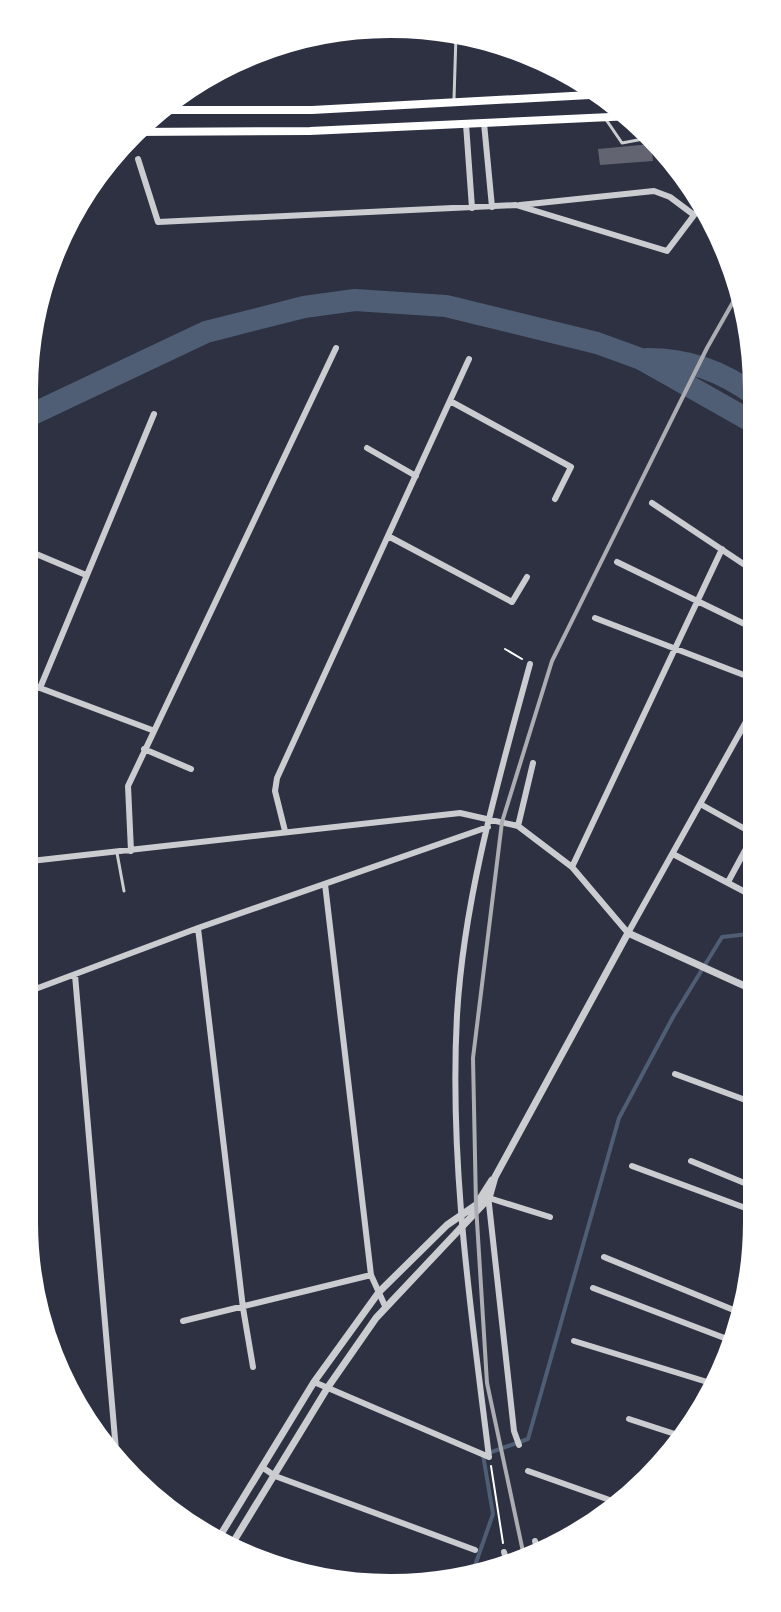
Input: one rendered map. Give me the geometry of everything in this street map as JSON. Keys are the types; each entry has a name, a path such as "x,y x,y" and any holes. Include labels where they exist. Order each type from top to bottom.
{"main road":[{"path":"174,110 312,110 586,95"},
{"path":"149,132 310,131 615,117"}],"street":[{"path":"484,123 492,207"},
{"path":"466,124 472,208"},
{"path":"138,159 158,222 373,209 492,207 654,191 670,197 694,215"},
{"path":"516,205 667,251 697,211"},
{"path":"131,851 128,786 336,348"},
{"path":"285,831 275,791 277,778 469,359"},
{"path":"450,401 571,467 555,499"},
{"path":"40,688 154,414"},
{"path":"367,448 416,476"},
{"path":"652,503 745,565"},
{"path":"388,536 512,602 527,577"},
{"path":"572,867 722,549"},
{"path":"36,554 86,575"},
{"path":"617,562 745,624"},
{"path":"595,618 745,675"},
{"path":"489,1457 462,1227 456,1112 457,1014 488,827 530,664"},
{"path":"36,687 152,730"},
{"path":"235,1539 328,1387 385,1306 489,1198 495,1177 745,725"},
{"path":"144,749 191,769"},
{"path":"518,826 533,763"},
{"path":"702,805 745,829"},
{"path":"36,861 460,813 490,818 518,826 572,867 628,933 745,986"},
{"path":"36,989 198,928 488,827"},
{"path":"728,882 745,851"},
{"path":"673,854 745,892"},
{"path":"325,884 371,1275 385,1306"},
{"path":"198,928 243,1308 253,1367"},
{"path":"75,975 116,1445"},
{"path":"675,1074 745,1100"},
{"path":"691,1161 745,1183"},
{"path":"632,1166 745,1208"},
{"path":"221,1533 314,1382 379,1292 462,1214 476,1205 495,1177"},
{"path":"485,1188 489,1198 512,1416 519,1445"},
{"path":"489,1198 550,1217"},
{"path":"604,1257 734,1310"},
{"path":"183,1321 371,1275"},
{"path":"593,1288 725,1338"},
{"path":"574,1341 706,1382"},
{"path":"314,1382 489,1457"},
{"path":"629,1419 674,1434"},
{"path":"262,1467 275,1476 475,1550"},
{"path":"528,1471 610,1500"},
{"path":"504,1552 505,1557"}],"lane":[{"path":"454,103 456,42"},
{"path":"605,117 622,143 641,140"},
{"path":"117,853 124,891"}],"path":[{"path":"505,649 530,664"},
{"path":"489,1457 504,1552"}],"building":[{"path":"645,145 652,152 653,161 600,165 598,149"}],"waterway":[{"path":"36,412 206,332 304,307 355,300 446,306 597,343 641,359 745,418"},
{"path":"647,359 691,364 745,389"},
{"path":"475,1566 493,1514 483,1455 528,1439 619,1118 673,1017 722,937 745,934"}],"railway":[{"path":"523,1550 487,1383 476,1205 473,1058 502,822 552,661 707,348 734,301"}]}
